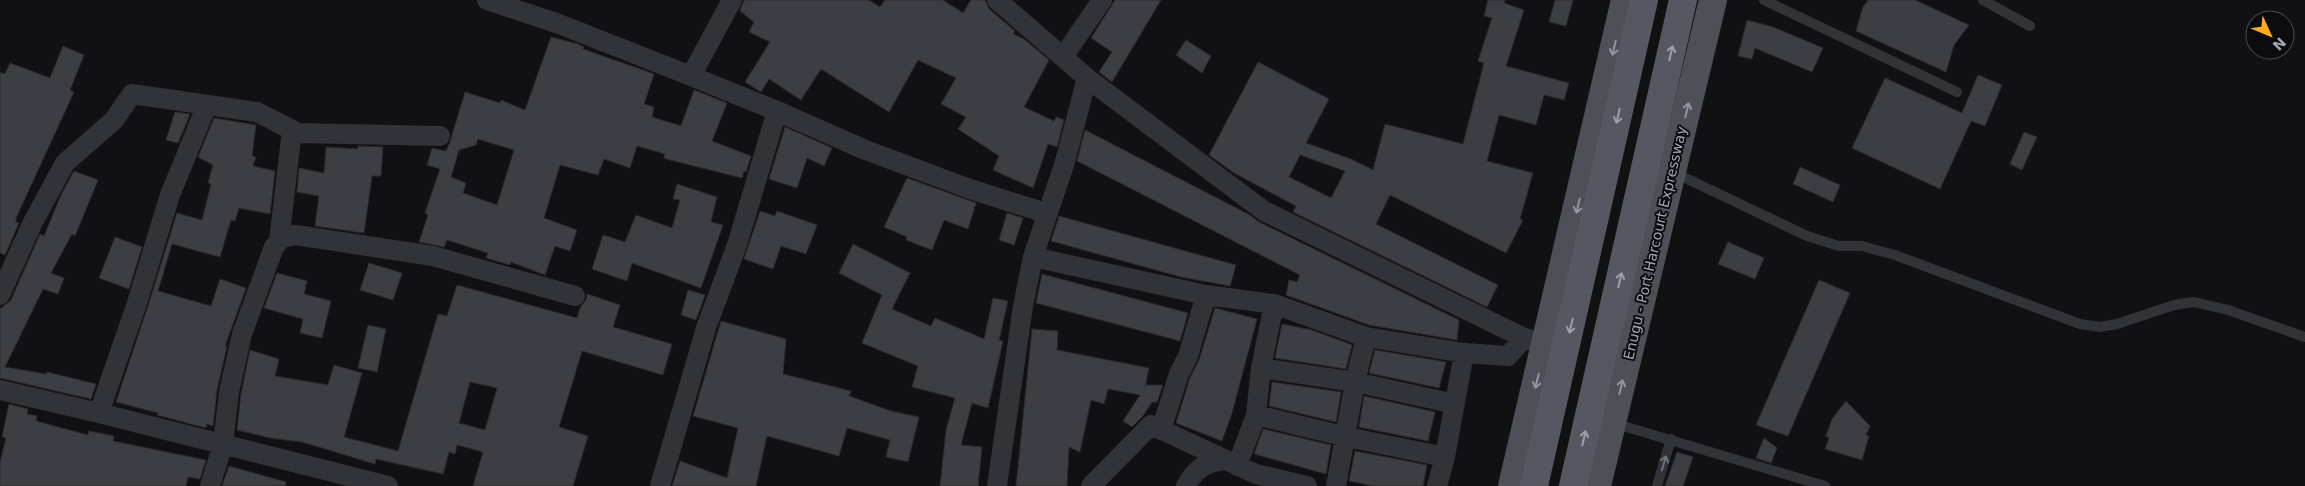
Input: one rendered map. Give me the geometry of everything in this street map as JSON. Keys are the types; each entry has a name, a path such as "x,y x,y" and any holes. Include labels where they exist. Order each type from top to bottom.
{"highway":[{"path":"1534,486 1644,0"},
{"name":"Enugu - Port Harcourt Expressway","path":"1573,486 1683,0"}],"main road":[{"path":"1512,486 1536,341 1625,0"},
{"name":"Enugu - Port Harcourt Expressway","path":"1598,486 1713,0"}],"street":[{"path":"487,0 559,24 690,76 777,111 872,153 970,189 1046,212"},
{"path":"690,76 732,0"},
{"path":"997,0 1087,78 1264,211 1536,341"},
{"path":"1063,57 1102,0"},
{"path":"997,486 1022,315 1033,256 1046,212 1064,165 1087,78"},
{"path":"0,295 33,222 65,163 114,120 132,94 257,112 298,133 440,136"},
{"path":"660,486 706,328 737,245 777,111"},
{"path":"99,413 170,195 204,112"},
{"path":"279,241 292,130"},
{"path":"210,486 223,444 229,392 242,334 274,247 279,241 295,235 391,248 433,256 575,296"},
{"path":"1033,256 1206,295 1274,304 1366,337 1464,353 1508,356 1536,341"},
{"path":"1161,430 1179,374 1188,356 1206,295"},
{"path":"1231,463 1256,415 1261,368 1274,304"},
{"path":"1336,486 1347,437 1355,382 1366,337"},
{"path":"1437,486 1456,404 1464,353"},
{"path":"1261,368 1355,382 1456,404"},
{"path":"0,390 388,486"},
{"path":"1256,415 1347,437 1445,456"},
{"path":"1091,486 1149,427 1154,426 1256,474 1307,486"},
{"path":"1186,486 1198,468 1212,462 1231,463"}],"lane":[{"path":"1764,0 1957,92"},
{"path":"1983,0 2030,26"},
{"path":"1672,171 1807,236 1839,246 1862,246 1895,255 2080,324 2100,327 2117,324 2174,305 2194,302 2228,310 2305,337"},
{"path":"1612,423 1825,486"},
{"path":"1657,486 1671,439"}],"building":[{"path":"744,0 869,0 880,7 885,0 943,0 963,13 971,0 985,0 989,9 1015,31 1013,34 1024,39 1049,60 1024,107 1054,121 1056,117 1064,120 1057,147 1048,144 1033,188 993,170 999,156 958,129 966,117 941,104 956,78 918,60 889,112 821,69 801,100 769,79 761,92 745,82 770,42 749,32 754,22 740,11"},
{"path":"1115,0 1161,0 1112,82 1099,72 1112,52 1091,38"},
{"path":"1488,0 1505,0 1504,3 1524,10 1506,66 1569,83 1564,100 1544,95 1536,125 1499,115 1487,161 1533,173 1520,219 1523,220 1506,253 1390,195 1376,224 1498,285 1487,307 1293,212 1296,206 1234,173 1209,155 1258,62 1329,99 1306,143 1351,159 1373,170 1385,124 1463,144 1484,63 1478,61 1492,18 1484,16","holes":["1300,155 1345,171 1331,198 1289,177"]},
{"path":"1555,0 1573,0 1566,26 1549,22"},
{"path":"1868,0 1915,0 1969,25 1954,45 1946,72 1856,31 1863,7"},
{"path":"1747,20 1773,27 1823,48 1812,72 1755,48 1752,59 1738,56"},
{"path":"551,37 578,44 584,47 583,49 654,74 644,104 654,107 652,117 681,126 694,90 727,103 712,141 751,156 742,178 670,160 664,158 665,154 637,146 630,168 604,159 598,175 560,165 544,218 577,230 570,251 555,246 545,275 511,262 510,265 486,258 488,253 447,240 444,247 419,242 428,215 425,213 440,169 427,165 432,148 446,151 465,92 500,103 501,100 525,110","holes":["478,139 514,150 497,205 463,193 466,183 451,177 459,150 476,145"]},
{"path":"1186,40 1211,56 1202,73 1176,55"},
{"path":"63,46 84,55 70,90 74,92 16,218 16,222 19,223 5,255 0,253 0,72 5,74 10,63 50,78"},
{"path":"1978,75 2002,85 1985,126 1971,121 1940,189 1852,148 1885,78 1962,113"},
{"path":"175,112 190,114 178,143 166,140"},
{"path":"214,118 256,125 252,156 256,157 253,166 275,171 270,214 239,208 235,221 231,220 220,257 172,244 158,291 211,306 220,279 246,288 225,346 227,346 217,390 213,426 207,424 206,428 116,402 177,213 202,220 211,184 208,183 213,165 198,157"},
{"path":"785,127 832,148 824,166 807,158 797,188 769,179"},
{"path":"1085,130 1248,214 1259,222 1459,320 1457,340 1369,325 1286,295 1289,280 1297,282 1300,275 1077,161"},
{"path":"2024,132 2037,137 2022,170 2010,164"},
{"path":"358,146 383,147 381,176 372,176 364,233 315,226 319,196 297,192 299,168 324,173 326,147 358,149"},
{"path":"1800,167 1840,185 1833,202 1793,184"},
{"path":"74,171 98,180 75,236 72,234 51,273 64,278 58,294 43,289 5,367 46,374 47,372 96,384 91,399 0,378 0,309 11,300 40,234 44,236 61,195"},
{"path":"907,178 976,203 968,229 944,220 932,250 906,240 907,237 884,227"},
{"path":"677,184 717,197 711,222 723,225 701,288 632,263 627,281 592,269 603,235 625,242 636,215 672,228 680,200 673,199"},
{"path":"760,211 775,216 777,211 817,225 806,254 781,246 773,269 744,259"},
{"path":"1007,213 1023,218 1014,245 999,240"},
{"path":"1059,216 1236,265 1230,286 1181,277 1051,241"},
{"path":"115,237 142,247 129,289 99,278"},
{"path":"1728,242 1764,258 1755,279 1718,264"},
{"path":"853,244 910,273 892,309 931,326 935,318 984,339 993,298 1008,301 999,340 1003,341 988,408 972,403 961,445 982,447 978,486 940,486 946,430 955,398 912,387 918,366 862,343 882,295 839,273"},
{"path":"369,263 402,273 393,300 360,290"},
{"path":"277,273 307,281 304,294 331,301 322,338 300,333 303,319 264,308"},
{"path":"1042,274 1188,313 1180,341 1036,303"},
{"path":"1819,280 1850,293 1788,436 1756,425"},
{"path":"457,285 577,318 587,294 620,305 613,327 672,344 663,375 582,351 559,427 588,436 573,486 473,486 483,452 457,445 455,454 449,452 443,474 376,459 375,464 302,442 270,438 237,430 241,394 250,350 279,359 275,376 328,385 334,365 362,373 344,437 398,451 438,314 447,316","holes":["470,382 497,388 485,430 459,423"]},
{"path":"688,290 705,295 696,320 681,315"},
{"path":"1215,308 1257,319 1232,413 1222,441 1176,423 1190,378 1199,360"},
{"path":"721,321 786,339 783,374 851,391 849,396 891,411 919,417 908,462 886,457 890,440 847,428 839,456 767,436 756,486 672,486 680,461 727,478 738,428 693,416"},
{"path":"1282,324 1312,330 1352,345 1346,369 1275,358"},
{"path":"368,325 386,329 377,372 358,368"},
{"path":"1032,329 1058,331 1057,350 1149,368 1145,387 1146,385 1163,385 1157,402 1152,402 1143,416 1132,427 1123,421 1140,395 1108,389 1104,404 1091,400 1080,452 1069,447 1067,486 1016,486"},
{"path":"1375,350 1446,362 1439,388 1369,373"},
{"path":"1272,382 1341,392 1336,422 1269,406"},
{"path":"1364,396 1435,412 1428,441 1359,427"},
{"path":"1846,401 1870,426 1866,435 1869,436 1862,460 1825,449 1829,438 1826,436 1832,419"},
{"path":"9,404 28,409 27,414 37,416 36,421 88,435 89,431 114,436 113,441 206,460 200,479 188,477 186,486 0,486 0,462 6,438 2,437"},
{"path":"1263,429 1331,445 1326,474 1254,454"},
{"path":"1764,438 1777,448 1771,463 1756,458"},
{"path":"1355,451 1427,465 1423,486 1373,486 1349,481"},
{"path":"1677,452 1693,457 1683,486 1665,486"},
{"path":"229,466 286,482 285,486 222,486"}]}
